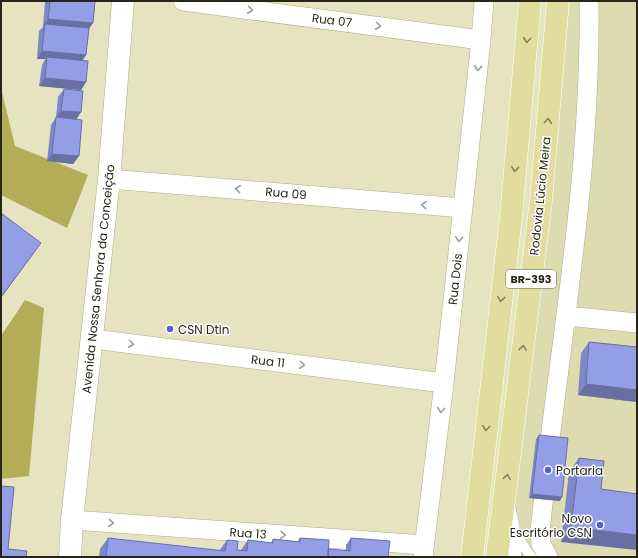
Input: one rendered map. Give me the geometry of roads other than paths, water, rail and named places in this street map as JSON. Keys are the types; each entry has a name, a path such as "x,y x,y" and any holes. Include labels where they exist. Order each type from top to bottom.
{"main road":[{"name":"BR-393","path":"472,557 481,468 511,218 530,1"},
{"name":"Rodovia Lúcio Meira","path":"497,557 541,201 558,1"}],"street":[{"name":"Avenida Nossa Senhora da Conceição","path":"70,557 72,520 93,339 109,179 122,1"},
{"name":"Rua 07","path":"183,1 481,40"},
{"name":"Rua Dois","path":"424,551 444,383 484,1"},
{"path":"548,557 541,544 540,538 552,423 567,316 578,206 587,100 588,1"},
{"name":"Rua 09","path":"109,179 463,208"},
{"path":"567,316 637,323"},
{"name":"Rua 11","path":"93,339 444,383"},
{"path":"504,504 514,532 512,557"},
{"name":"Rua 13","path":"72,520 424,551"},
{"path":"514,532 529,544 533,544 540,538"}],"lane":[{"path":"514,532 531,557"}],"place":[{"name":"CSN Dtin","path":"170,329"},
{"name":"Portaria","path":"548,470"},
{"name":"Novo Escritório CSN","path":"600,525"}]}
